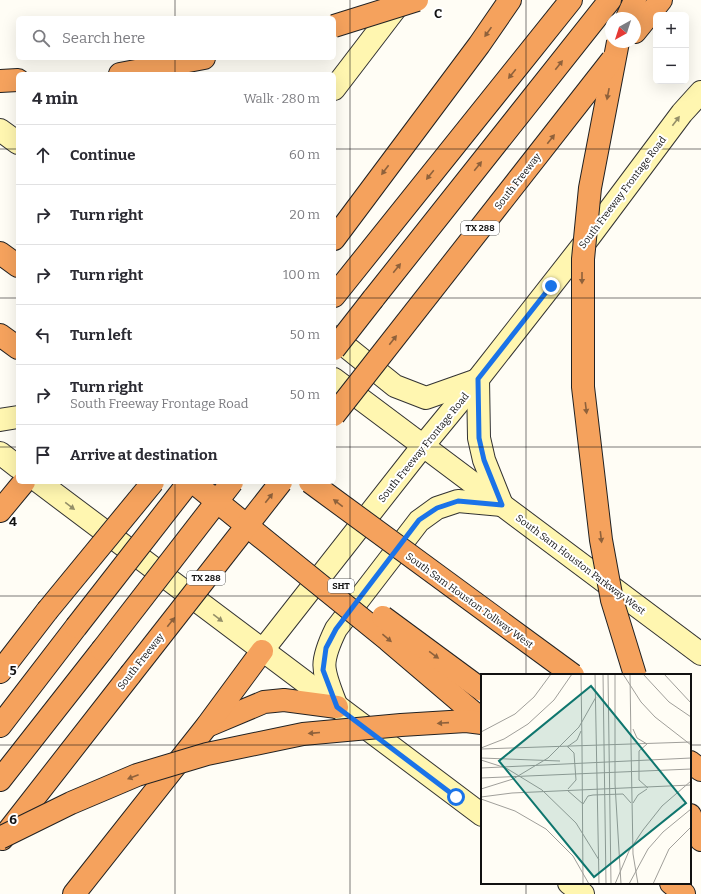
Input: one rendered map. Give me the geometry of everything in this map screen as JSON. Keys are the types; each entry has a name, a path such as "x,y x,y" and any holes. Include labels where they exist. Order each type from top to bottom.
{"highway":[{"path":"336,25 417,0"},
{"path":"336,236 479,45 510,0"},
{"path":"336,294 571,0"},
{"path":"336,346 610,0"},
{"path":"636,12 648,4 675,0"},
{"path":"641,19 648,4"},
{"path":"617,48 591,181 587,212 583,259 583,387 601,540 612,600 635,674"},
{"name":"South Freeway","path":"336,412 622,48"},
{"path":"130,72 194,60"},
{"path":"0,80 16,80"},
{"path":"0,253 16,265"},
{"path":"0,335 16,347"},
{"path":"0,512 22,484"},
{"path":"0,672 47,611 151,484"},
{"path":"0,726 187,484"},
{"path":"195,484 388,640 481,720"},
{"name":"SHT","path":"203,484 481,689"},
{"path":"0,780 230,484"},
{"name":"South Freeway","path":"0,841 279,484"},
{"name":"South Sam Houston Tollway West","path":"313,484 571,674"},
{"path":"74,894 206,727 262,651"},
{"path":"206,727 264,702 284,700 337,707"},
{"path":"0,838 71,803 137,776 207,754 303,734 401,725 481,721"},
{"path":"691,755 701,758"},
{"path":"691,756 701,762"},
{"path":"691,763 701,770"},
{"path":"691,818 701,840"},
{"path":"691,842 701,849"},
{"path":"672,884 684,894"}],"main road":[{"path":"336,86 402,0"},
{"name":"South Freeway Frontage Road","path":"262,651 590,236 682,113 701,92"},
{"path":"0,130 16,142"},
{"path":"336,339 395,386 426,398 478,379 479,438 484,460 502,505 458,501 437,508 419,520 336,629 326,648 323,670 337,707"},
{"name":"South Sam Houston Parkway West","path":"336,381 422,447 701,654"},
{"path":"0,420 16,416"},
{"path":"0,453 16,465"},
{"path":"42,484 481,814"},
{"path":"570,884 583,894"}],"route":[{"path":"456,797 337,707 323,670 326,648 336,629 419,520 437,508 458,501 502,505 484,460 479,438 478,379 551,286"}]}
